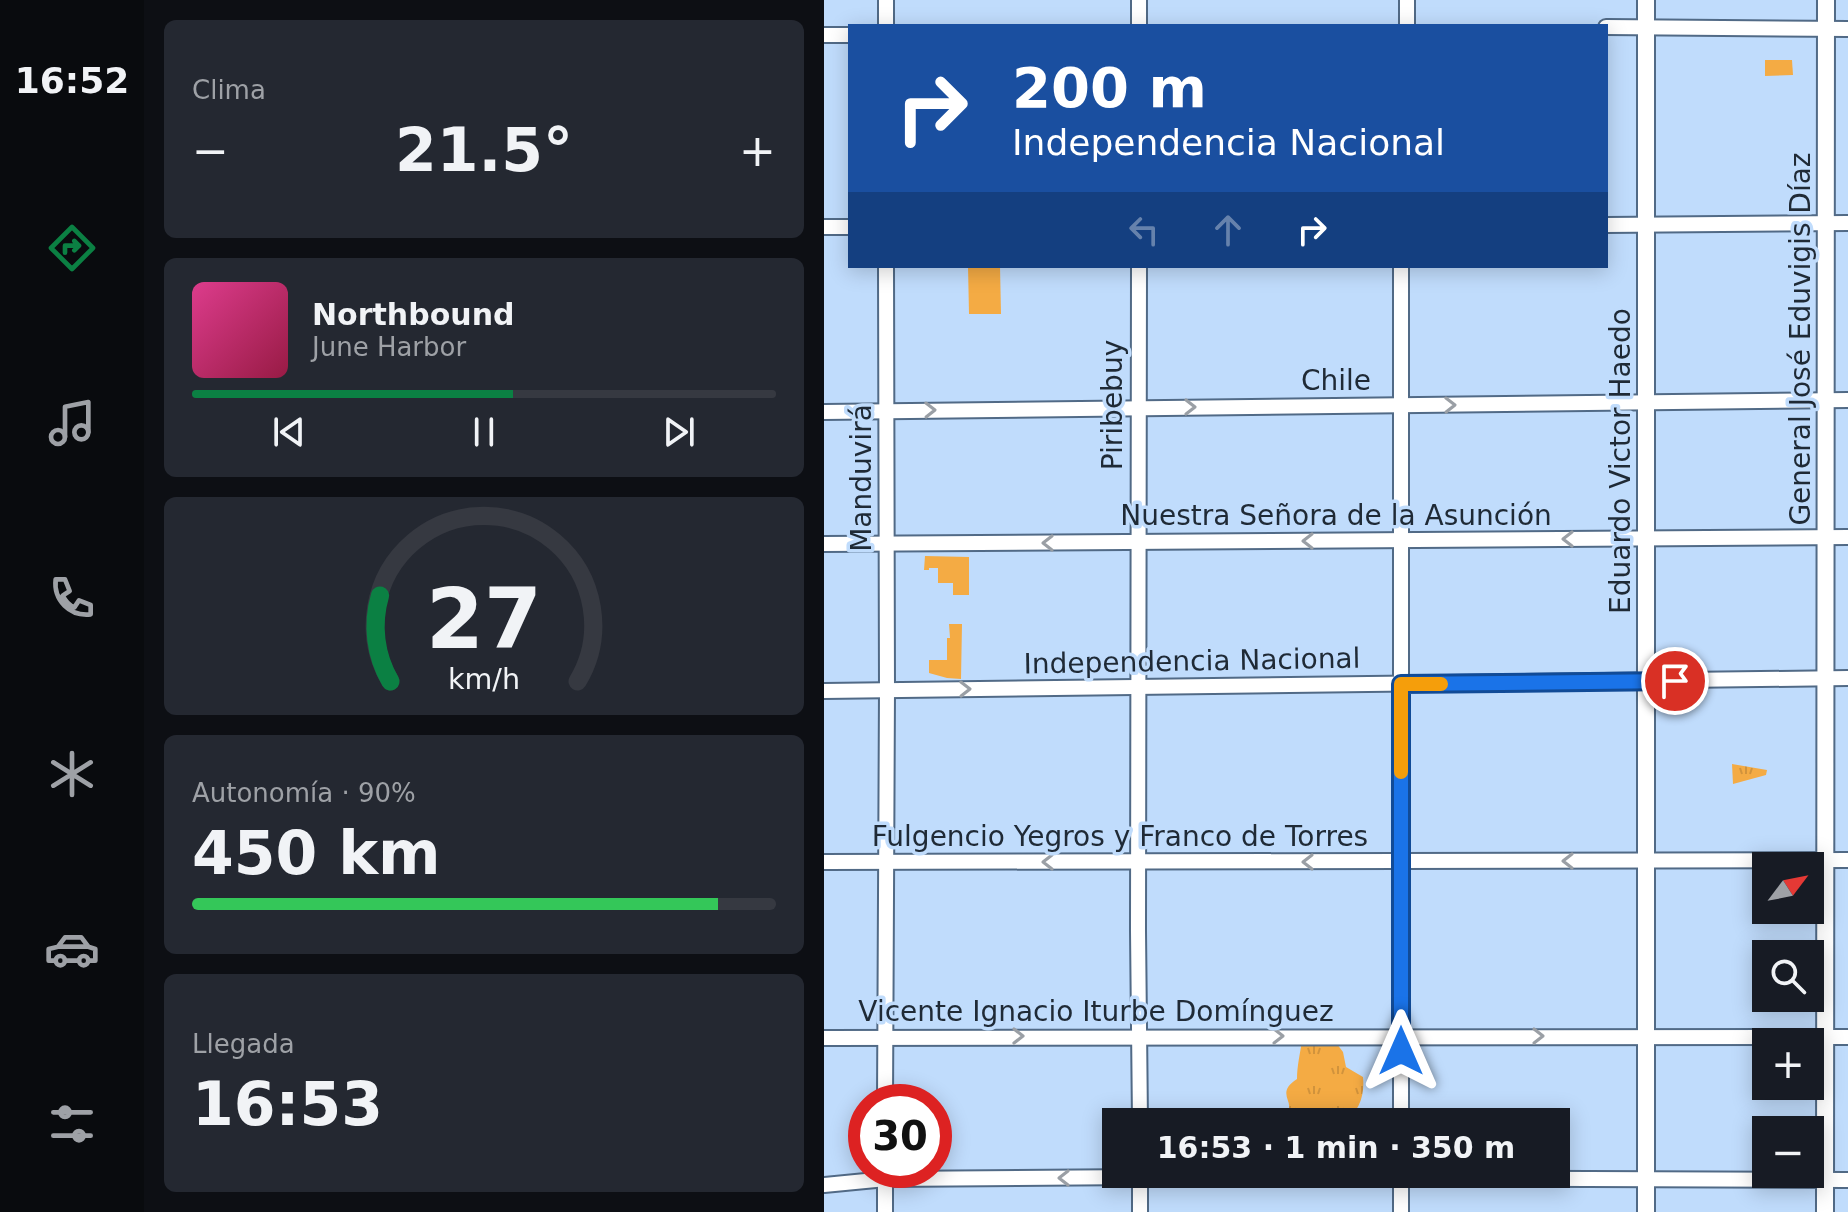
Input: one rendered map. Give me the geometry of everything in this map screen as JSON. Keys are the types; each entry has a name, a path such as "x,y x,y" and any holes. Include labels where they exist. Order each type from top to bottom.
{"street":[{"path":"886,0 886,24"},
{"path":"1139,0 1139,24"},
{"path":"1407,0 1407,24"},
{"name":"Eduardo Victor Haedo","path":"1646,0 1646,1212"},
{"name":"General José Eduvigis Díaz","path":"1825,1212 1826,0"},
{"path":"1608,27 1848,29"},
{"path":"824,35 848,35"},
{"path":"1608,225 1848,223"},
{"path":"824,227 848,227"},
{"name":"Manduvirá","path":"885,1084 886,268"},
{"name":"Piribebuy","path":"1139,268 1140,1108"},
{"path":"1401,268 1401,1108"},
{"name":"Chile","path":"824,412 1848,400"},
{"name":"Nuestra Señora de la Asunción","path":"824,544 1848,537"},
{"name":"Independencia Nacional","path":"824,691 1848,678"},
{"name":"Fulgencio Yegros y Franco de Torres","path":"824,862 1848,860"},
{"name":"Vicente Ignacio Iturbe Domínguez","path":"824,1038 1848,1037"},
{"path":"952,1175 1102,1176"},
{"path":"1570,1179 1848,1180"},
{"path":"824,1185 848,1181"},
{"path":"885,1212 886,1188"},
{"path":"1140,1188 1140,1212"},
{"path":"1401,1188 1401,1212"}],"green space":[{"path":"1765,60 1792,60 1793,75 1765,76"},
{"path":"968,268 1000,268 1001,314 969,314"},
{"path":"925,556 969,557 969,595 953,595 953,583 938,583 938,568 924,570"},
{"path":"949,624 962,624 961,679 929,673 929,660 947,660"},
{"path":"1732,764 1767,770 1766,775 1733,784"},
{"path":"1302,1041 1337,1044 1343,1052 1346,1067 1363,1077 1362,1097 1357,1108 1289,1108 1286,1093 1290,1084 1297,1079"}],"slow traffic":[{"path":"1401,772 1401,684 1441,684"}],"route":[{"path":"1401,1051 1401,684 1675,681"}]}
